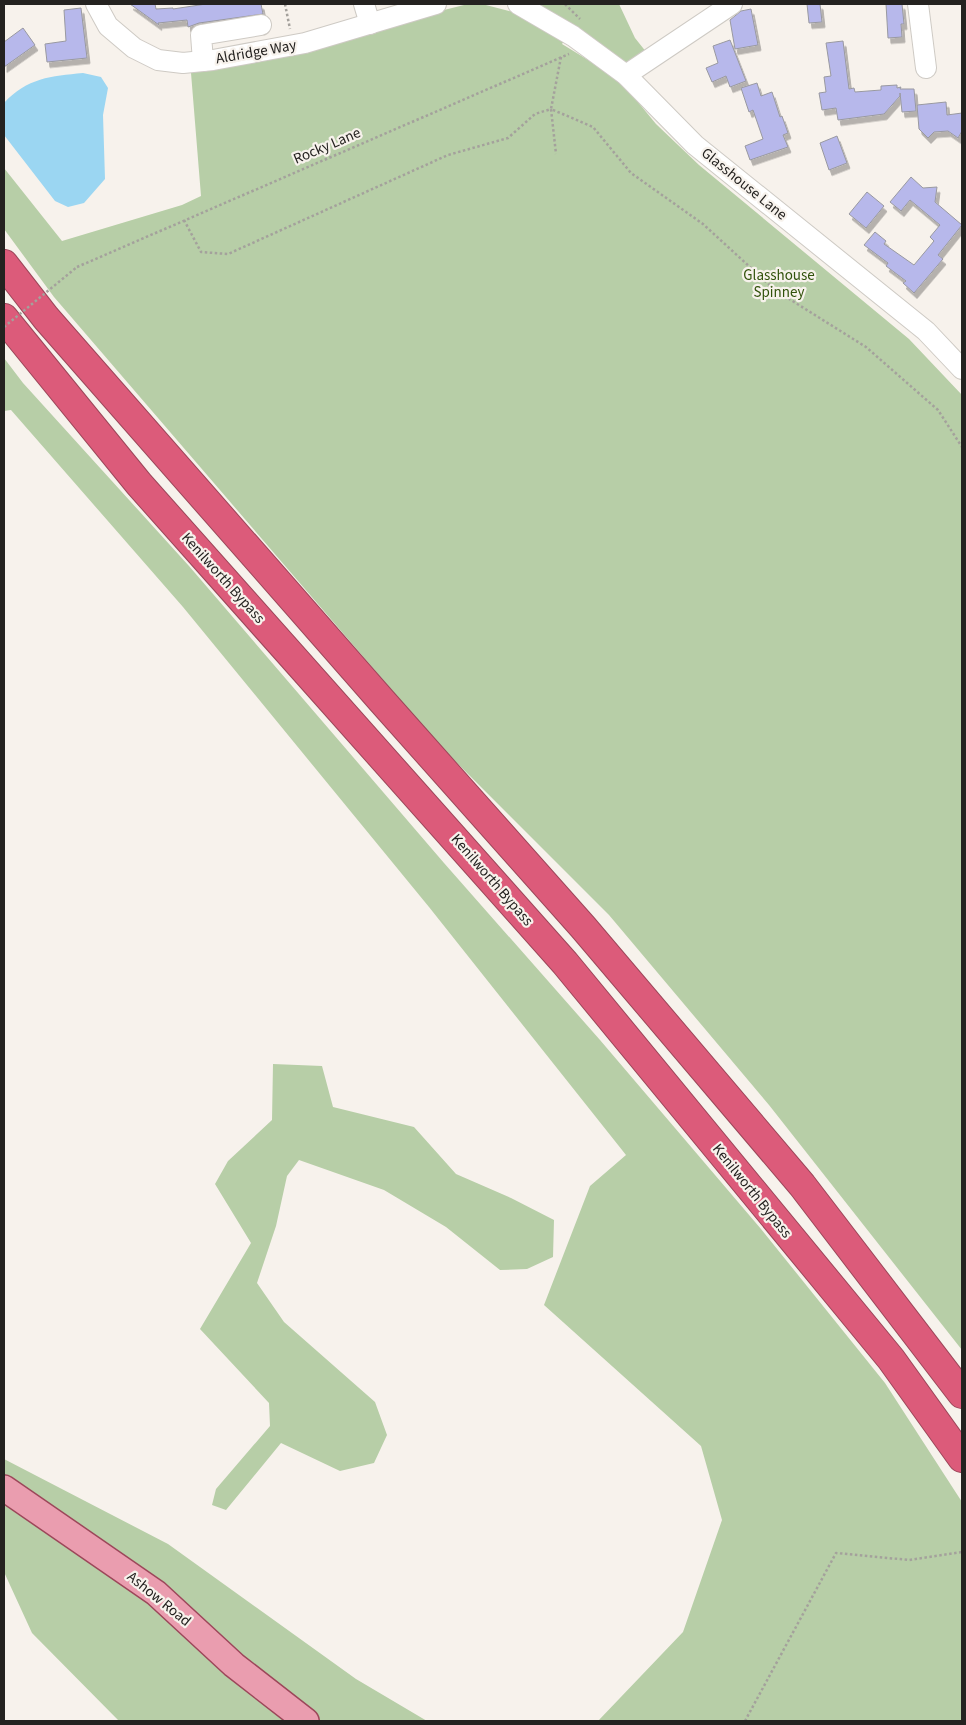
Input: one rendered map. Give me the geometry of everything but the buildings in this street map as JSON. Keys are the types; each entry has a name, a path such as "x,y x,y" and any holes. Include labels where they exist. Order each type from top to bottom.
{"highway":[{"path":"4,264 58,332 382,702 583,927 795,1177 962,1394"},
{"name":"Kenilworth Bypass","path":"4,318 140,484 565,963 891,1359 962,1458"}],"main road":[{"name":"Ashow Road","path":"4,1488 156,1593 234,1665 306,1721"}],"street":[{"name":"Aldridge Way","path":"96,4 108,26 134,48 158,60 184,63 305,43 436,4"},
{"path":"364,4 370,24"},
{"name":"Glasshouse Lane","path":"522,4 587,46 626,75 695,145 926,331 962,369"},
{"path":"626,75 732,4"},
{"path":"918,4 926,68"},
{"path":"203,61 201,35 261,26"}],"path":[{"path":"285,4 290,30"},
{"name":"Rocky Lane","path":"4,327 77,267 587,46"},
{"path":"556,154 551,109 561,57"},
{"path":"184,220 201,252 228,254 448,155 508,138 535,114 551,109 593,127 631,173 704,224 775,290 866,347 938,410 962,447"},
{"path":"746,1721 836,1553 909,1560 962,1552"}],"green space":[{"name":"Glasshouse Spinney","path":"468,4 482,4 525,15 566,38 562,44 619,79 656,124 699,165 909,339 962,395 962,1350 769,1105 609,915 440,746 54,297 4,229 4,168 62,241 182,205 201,196 191,73 273,59 361,37"},
{"path":"524,4 619,4 635,38 651,58 626,75"},
{"path":"4,358 23,383 189,566 444,863 600,1040 761,1229 885,1383 962,1502 962,1721 598,1721 683,1632 722,1520 701,1446 544,1305 590,1186 626,1155 429,907 183,607 11,410 4,411"},
{"path":"273,1064 322,1066 333,1107 414,1127 456,1174 511,1198 554,1220 553,1257 527,1269 500,1270 446,1227 384,1190 299,1160 287,1176 276,1226 257,1283 284,1322 375,1402 387,1435 374,1463 340,1471 281,1443 226,1510 212,1505 216,1489 270,1426 269,1403 200,1329 251,1243 215,1184 228,1161 272,1120"},
{"path":"4,1459 168,1544 356,1679 427,1721 119,1721 32,1633 4,1572"}],"water":[{"path":"83,73 101,77 108,88 103,115 105,179 84,203 68,207 55,201 4,135 4,103 31,83 60,75"}]}
